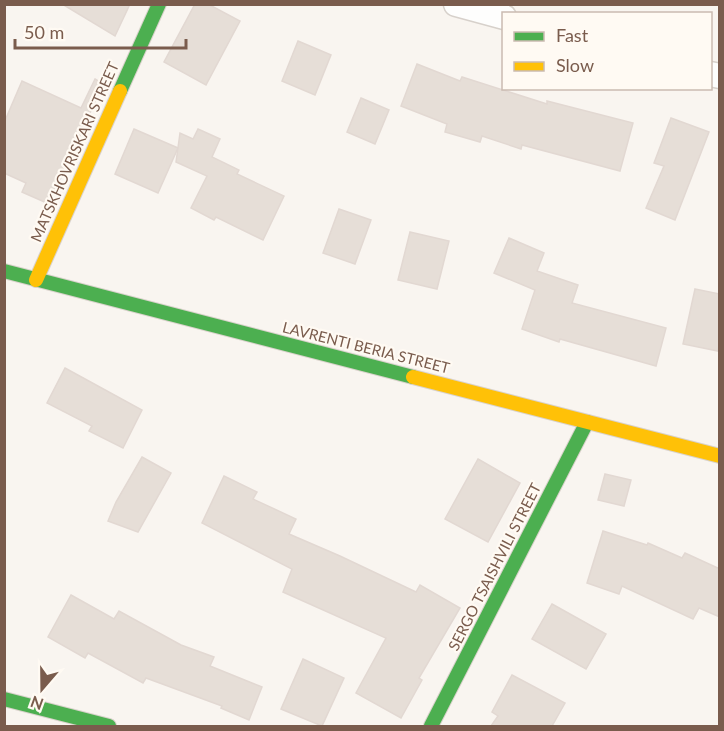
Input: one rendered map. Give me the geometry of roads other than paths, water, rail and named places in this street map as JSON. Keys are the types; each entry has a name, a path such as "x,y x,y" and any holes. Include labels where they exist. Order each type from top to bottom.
{"street":[{"name":"MATSKHOVRISKARI STREET","path":"36,280 159,4"},
{"path":"456,4 502,16"},
{"name":"LAVRENTI BERIA STREET","path":"4,272 720,456"},
{"name":"SERGO TSAISHVILI STREET","path":"431,726 587,422"},
{"path":"4,699 109,726"}]}
